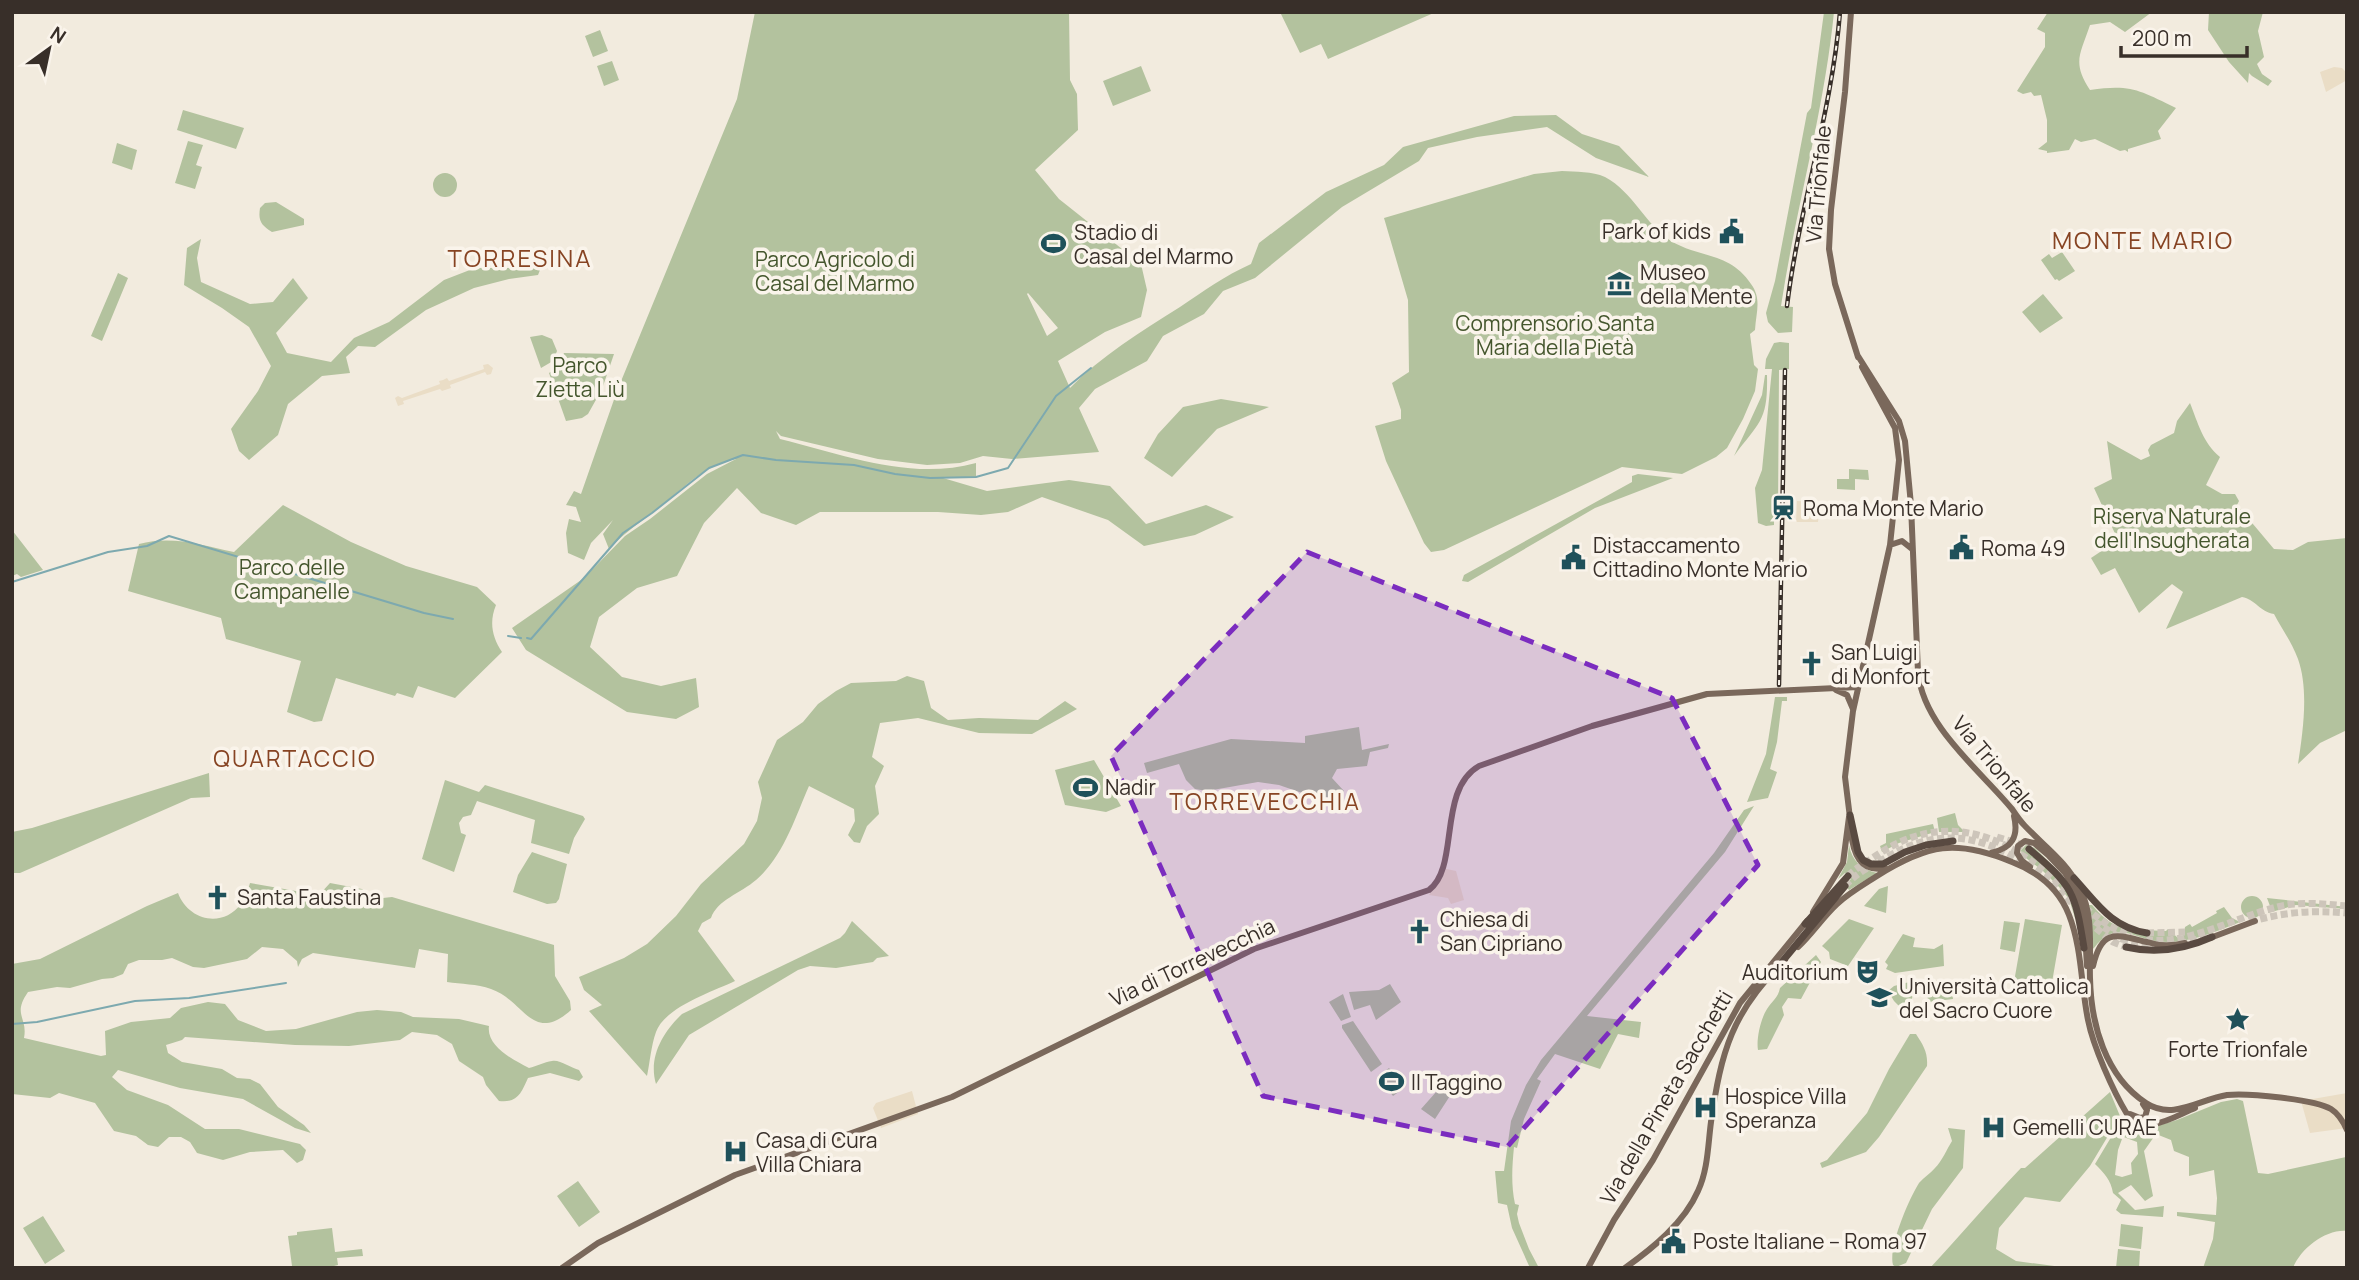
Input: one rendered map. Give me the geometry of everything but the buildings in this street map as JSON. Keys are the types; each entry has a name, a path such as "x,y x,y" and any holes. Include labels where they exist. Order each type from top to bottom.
{"highway":[{"path":"1850,815 1858,852 1863,860 1871,864 1883,864 1926,845 1953,841"},
{"path":"2029,849 2072,892 2077,905 2084,948"},
{"path":"1805,924 1848,876"},
{"path":"2074,878 2111,919 2147,933"},
{"path":"1781,963 1845,887"},
{"path":"2126,947 2147,951 2170,950 2212,937"}],"main road":[{"name":"Via Trionfale","path":"1850,12 1845,92 1830,210 1829,253 1835,284 1858,356 1896,433 1899,452 1890,545 1853,711 1845,777 1850,815"},
{"name":"Via Trionfale","path":"1858,356 1902,429 1907,451 1918,672 1923,696 1941,727 2024,825 2074,878 2083,895 2088,916 2095,1024 2115,1071 2137,1096 2152,1107 2180,1109 2227,1095 2316,1103 2335,1112 2347,1130"},
{"path":"1890,545 1900,541 1912,549"},
{"name":"Via di Torrevecchia","path":"562,1268 598,1243 735,1175 960,1094 1254,949 1429,890 1440,876 1459,789 1465,778 1479,766 1592,726 1685,699 1722,692 1858,687"},
{"path":"1834,689 1847,695 1853,711"},
{"path":"1989,853 2005,849 2014,840 2016,827 2013,810"},
{"path":"1850,815 1852,845 1859,861 1873,869 1893,866 1919,853 1942,848 1968,848 2027,868 2046,882"},
{"name":"Via della Pineta Sacchetti","path":"1591,1265 1614,1220 1650,1166 1740,1003 1805,924 1843,863 1850,815"},
{"path":"2090,978 2084,948 2082,908 2072,883 2036,845 2027,841 2021,843 2018,848 2019,857 2062,900 2070,917 2090,1027 2125,1111 2138,1118 2145,1116 2147,1110 2137,1096"},
{"name":"Via della Pineta Sacchetti","path":"1625,1268 1665,1235 1698,1192 1705,1168 1728,1038 1749,1002 1781,963 1839,902 1893,866"},
{"path":"2090,978 2098,950 2113,936 2128,936 2148,943 2171,945 2212,937 2255,921"},
{"name":"Via Trionfale","path":"2125,1111 2138,1123 2153,1124 2202,1106 2212,1099"}],"highlighted area":[{"path":"1307,552 1672,698 1758,865 1507,1147 1263,1096 1111,756"}],"green space":[{"name":"Parco Agricolo di Casal del Marmo","path":"755,12 1069,12 1070,80 1077,94 1078,130 1035,170 1059,199 1141,264 1147,290 1141,317 1105,332 1058,361 1070,388 1122,344 1214,284 1251,264 1259,243 1326,192 1384,165 1403,147 1514,116 1556,115 1582,134 1619,146 1649,177 1596,158 1547,127 1477,137 1428,148 1419,161 1342,207 1255,278 1223,291 1204,314 1163,336 1147,361 1095,389 1079,408 1099,452 1012,459 983,456 960,463 927,465 878,459 781,436 776,431 780,439 902,468 952,468 976,463 976,477 943,478 987,491 1069,480 1110,486 1146,524 1206,505 1234,517 1195,535 1144,546 1108,520 1042,497 1008,512 981,515 938,512 820,512 796,525 761,513 737,488 704,523 677,576 637,588 599,617 590,647 622,677 661,686 696,678 699,707 676,719 627,712 526,650 512,628 584,578 625,536 707,474 736,459 702,473 609,549 603,534 613,520 591,543 584,560 568,553 566,533 569,519 581,522 576,507 566,505 574,491 581,494 617,391 737,99","holes":["1028,293 1058,328 1047,336"]},
{"path":"1280,12 1436,12 1328,59 1321,44 1300,53"},
{"path":"1824,12 1834,12 1829,49 1781,306 1793,307 1792,332 1778,333 1768,322 1766,313 1775,281 1807,113 1811,108"},
{"path":"2048,12 2152,12 2125,32 2110,22 2090,25 2079,65 2090,90 2125,88 2176,108 2158,131 2161,139 2128,149 2128,152 2095,139 2081,142 2075,139 2069,150 2047,153 2038,149 2047,142 2047,120 2041,95 2034,96 2031,92 2023,94 2017,91 2045,47 2045,33 2037,29"},
{"path":"2209,12 2263,12 2258,31 2264,57 2257,64 2262,74 2272,81 2268,86 2249,73 2248,83 2229,62 2208,30"},
{"path":"600,30 608,51 593,57 585,36"},
{"path":"612,61 619,80 604,86 597,66"},
{"path":"1141,66 1151,91 1113,106 1103,81"},
{"path":"183,110 244,128 236,149 177,130"},
{"path":"188,141 203,145 196,165 202,167 195,189 175,183"},
{"path":"117,143 137,150 132,170 112,163"},
{"name":"Comprensorio Santa Maria della Pietà","path":"1562,171 1605,177 1615,183 1671,241 1724,261 1743,274 1751,284 1757,300 1755,330 1750,334 1754,365 1758,369 1755,391 1727,448 1716,457 1682,474 1622,467 1444,550 1431,552 1424,543 1386,461 1375,426 1401,419 1401,410 1392,383 1409,372 1408,300 1384,218 1534,174"},
{"path":"445,173 453,177 457,185 453,193 445,197 437,193 433,185 437,177"},
{"path":"276,202 304,219 304,225 272,232 265,227 259,216 260,208 265,203"},
{"path":"201,239 197,258 201,282 250,304 273,302 293,278 308,298 276,333 287,353 331,362 354,338 389,322 444,280 475,268 538,266 540,270 538,275 474,288 426,310 375,347 358,346 346,357 350,373 322,376 288,404 278,435 249,460 239,451 231,429 258,391 271,366 249,327 184,285 187,248"},
{"path":"2062,252 2075,271 2059,281 2055,280 2041,260 2049,254 2052,258"},
{"path":"118,273 128,278 102,341 91,336"},
{"path":"2043,294 2063,318 2040,333 2022,312"},
{"path":"542,335 552,339 557,351 553,361 541,368 530,337"},
{"path":"1774,343 1789,343 1789,369 1779,370 1778,514 1774,514 1774,525 1766,526 1758,523 1755,488 1762,470 1772,369 1765,369 1766,359"},
{"name":"Parco Zietta Liù","path":"564,353 614,354 602,389 588,414 566,421 549,373 558,367"},
{"path":"1765,375 1766,402 1761,420 1734,456 1762,395"},
{"path":"1221,399 1269,407 1217,429 1172,477 1144,458 1158,434 1183,407"},
{"name":"Riserva Naturale dell'Insugherata","path":"2190,403 2205,439 2220,457 2206,485 2222,494 2235,494 2239,501 2237,505 2274,549 2293,550 2308,542 2347,538 2347,730 2320,743 2298,764 2304,711 2301,671 2293,647 2274,614 2242,597 2166,629 2183,592 2172,584 2139,613 2115,568 2101,575 2091,558 2118,540 2094,488 2112,479 2107,441 2141,460 2150,456 2148,450 2151,445 2174,433 2177,421"},
{"path":"1849,469 1868,470 1869,480 1855,479 1855,490 1837,489 1837,479 1849,479"},
{"path":"1638,474 1673,478 1595,508 1468,582 1462,581 1464,575 1632,482 1632,476"},
{"name":"Parco delle Campanelle","path":"283,505 351,542 406,566 477,587 496,605 493,629 502,652 455,698 418,686 413,698 397,693 395,696 336,678 322,721 314,722 287,712 301,661 226,639 221,618 128,591 139,544 175,541 234,552"},
{"path":"12,530 43,570 21,577 17,574 12,576"},
{"path":"907,676 924,681 931,708 948,720 1038,720 1065,701 1077,709 1032,734 979,733 918,718 880,723 872,757 884,766 875,786 879,814 867,826 860,843 854,842 848,835 855,821 854,809 809,786 774,860 750,885 718,906 698,931 735,981 690,1001 661,1023 654,1037 647,1076 589,1011 602,1005 584,990 579,977 624,958 647,944 676,916 701,884 744,844 757,821 762,798 758,782 777,740 803,722 818,704 851,683 896,681"},
{"path":"1775,697 1787,697 1787,701 1782,701 1777,742 1770,769 1777,772 1768,798 1747,802 1766,754"},
{"path":"1359,727 1362,750 1389,744 1388,748 1370,752 1367,766 1337,769 1332,778 1344,791 1338,799 1258,782 1207,791 1195,789 1186,780 1179,764 1147,773 1144,763 1231,739 1305,743 1305,736"},
{"name":"Nadir","path":"1094,760 1121,806 1106,812 1065,805 1055,770"},
{"path":"209,773 210,797 191,798 20,873 12,873 12,832"},
{"path":"445,780 479,792 485,785 583,816 585,819 574,838 569,854 531,843 535,820 477,801 471,815 463,817 459,823 461,833 466,835 454,872 422,859"},
{"path":"1754,806 1725,852 1587,1016 1641,1022 1639,1038 1618,1034 1600,1069 1555,1054 1537,1079 1541,1081 1524,1119 1517,1148 1514,1147 1512,1169 1515,1204 1519,1205 1519,1223 1539,1268 1530,1268 1512,1228 1507,1205 1498,1203 1495,1171 1504,1171 1511,1121 1526,1085 1541,1060 1714,853 1744,810"},
{"path":"1955,813 1958,825 1965,832 1939,832 1937,818"},
{"path":"1933,824 1935,832 1899,843 1882,852 1880,846 1886,843 1886,834"},
{"path":"1849,845 1858,864 1877,873 1849,890 1845,885 1851,879 1845,873 1838,879 1847,862"},
{"path":"2026,845 2035,848 2064,877 2039,860 2068,890 2077,918 2062,890 2022,855 2021,850"},
{"path":"532,852 567,864 556,903 547,904 513,892 518,875"},
{"path":"250,883 319,895 330,883 362,889 374,899 392,897 554,945 555,976 570,1001 571,1010 558,1020 537,1022 502,994 491,989 447,982 448,954 419,949 415,968 313,953 302,959 298,967 297,961 283,949 262,947 247,959 204,968 193,967 172,958 139,960 128,964 123,974 113,978 70,988 57,987 28,992 21,1006 24,1038 101,1056 106,1055 105,1031 131,1022 170,1018 181,1008 208,1002 225,1004 238,1020 266,1031 296,1029 357,1012 377,1010 401,1012 413,1017 459,1019 489,1026 489,1033 496,1046 523,1065 529,1068 558,1061 579,1070 583,1077 579,1081 550,1073 528,1078 515,1099 499,1101 483,1077 459,1061 452,1044 437,1035 412,1032 400,1040 349,1046 185,1037 166,1045 168,1053 182,1062 222,1069 237,1078 250,1079 260,1084 278,1107 311,1133 295,1128 243,1099 180,1088 118,1070 112,1077 127,1090 168,1105 205,1129 239,1129 300,1144 306,1150 303,1160 297,1163 283,1150 250,1152 223,1160 197,1153 190,1142 181,1137 169,1137 158,1147 148,1145 136,1136 114,1131 95,1103 59,1093 50,1098 12,1094 12,964 40,959 178,893 189,910 197,915 215,919 225,917 241,904"},
{"path":"1888,886 1886,913 1864,906 1879,889"},
{"path":"2252,896 2260,899 2263,907 2260,915 2252,918 2244,915 2241,907 2244,899"},
{"path":"2267,898 2347,909 2296,905 2268,913 2270,906"},
{"path":"2089,905 2117,926 2134,930 2168,929 2178,938 2184,935 2185,927 2190,924 2192,927 2224,907 2232,918 2240,922 2177,942 2156,941 2119,932 2105,937 2093,949"},
{"path":"1849,919 1874,928 1848,966 1830,959 1829,952 1822,946"},
{"path":"2025,919 2062,925 2051,988 2014,982"},
{"path":"852,921 889,956 877,958 873,962 836,968 810,966 798,970 689,1035 656,1084 654,1064 659,1046 682,1014 840,938"},
{"path":"2004,921 2020,923 2015,952 2000,949"},
{"path":"1903,934 1915,938 1913,947 1934,949 1943,944 1944,966 1895,973 1886,969 1888,965 1885,962"},
{"path":"1816,955 1821,962 1801,999 1788,998 1782,1007 1784,1015 1767,1049 1758,1050 1760,1029 1767,1009 1780,988"},
{"path":"1950,979 1953,999 1928,1002 1926,982"},
{"path":"1917,980 1909,1009 1904,1011 1888,991 1894,986"},
{"path":"1390,984 1401,1002 1376,1020 1370,1005 1354,1010 1349,992 1379,990"},
{"path":"1343,994 1351,1017 1341,1021 1329,1002"},
{"path":"1353,1021 1382,1064 1371,1072 1342,1028 1342,1025"},
{"path":"1910,1034 1916,1034 1923,1045 1927,1066 1866,1152 1822,1168 1820,1163 1827,1160 1867,1113"},
{"name":"Il Taggino","path":"1389,1068 1404,1088 1393,1096 1378,1076"},
{"path":"1452,1074 1459,1082 1435,1119 1421,1109"},
{"path":"2110,1092 2120,1116 2090,1166 2060,1202 2025,1197 1999,1228 1996,1249 2016,1261 2069,1268 1930,1268 2021,1168 2025,1168"},
{"path":"2237,1099 2243,1101 2258,1173 2268,1174 2346,1157 2347,1231 2331,1233 2315,1241 2293,1268 2203,1268 2213,1239 2215,1222 2177,1216 2177,1212 2216,1215 2214,1170 2189,1176 2189,1157 2174,1151 2171,1140 2156,1134 2144,1151 2153,1196 2145,1201 2131,1185 2118,1193 2135,1210 2164,1206 2163,1217 2121,1214 2116,1210 2121,1200 2113,1193 2109,1180 2095,1164 2113,1134 2122,1139 2115,1175 2122,1177 2132,1174 2131,1163 2138,1154 2137,1142 2113,1133 2124,1116 2139,1127 2150,1128 2221,1102"},
{"path":"1948,1128 1965,1130 1963,1168 1932,1209 1906,1263 1896,1267 1892,1257 1900,1223 1919,1183 1938,1165 1952,1141"},
{"path":"578,1181 600,1212 579,1227 557,1196"},
{"path":"43,1216 65,1251 45,1264 23,1228"},
{"path":"2121,1224 2143,1227 2141,1249 2119,1246"},
{"path":"332,1228 335,1252 362,1249 363,1256 337,1258 338,1265 326,1268 292,1266 288,1236 297,1235 297,1232"},
{"path":"2118,1249 2140,1251 2139,1268 2116,1268"}],"shaded area":[{"path":"2334,67 2342,68 2347,73 2347,80 2326,92 2320,72"},
{"path":"488,364 493,368 491,374 487,375 485,372 450,385 451,388 403,401 404,404 398,406 395,398 398,396 402,398 440,384 439,381 447,378 449,381 484,369 483,365"},
{"path":"1797,501 1820,502 1818,522 1796,522"},
{"path":"1442,868 1456,871 1464,900 1451,904 1448,898 1429,895"},
{"path":"912,1091 918,1114 881,1128 873,1108 876,1103"},
{"path":"2347,1093 2347,1128 2310,1133 2301,1101"}],"waterway":[{"path":"527,638 531,639 623,533 709,468 743,455 854,465 930,478 976,477 1008,468 1056,396 1091,368"},
{"path":"12,582 108,552 147,546 169,536 424,613 453,619"},
{"path":"508,636 521,638"},
{"path":"12,1024 37,1022 135,1001 189,998 286,983"}],"tunnel":[{"path":"1848,876 1901,842 1926,833 1951,831 1976,834 1999,843 2022,855 2066,890"},
{"path":"1997,837 2029,849"},
{"path":"1845,886 1866,869 1916,844 1942,838 1966,839 1990,845 2012,856 2034,870 2075,906"},
{"path":"2146,940 2195,934 2286,905 2347,906"},
{"path":"2085,908 2109,926 2131,936"},
{"path":"2250,922 2298,913 2347,913"},
{"path":"2086,916 2122,939 2158,946"},
{"path":"2096,928 2113,942 2126,947"},
{"path":"2147,933 2185,932"},
{"path":"2180,944 2206,937"}],"railway":[{"path":"1787,306 1799,232 1830,86 1840,12"},
{"path":"1779,685 1785,370"}],"place":[{"name":"Park of kids","path":"1731,231"},
{"name":"Stadio di Casal del Marmo","path":"1054,244"},
{"name":"Museo della Mente","path":"1620,284"},
{"name":"Roma Monte Mario","path":"1783,508"},
{"name":"Roma 49","path":"1961,548"},
{"name":"Distaccamento Cittadino Monte Mario","path":"1573,557"},
{"name":"San Luigi di Monfort","path":"1811,664"},
{"name":"Nadir","path":"1085,787"},
{"name":"Santa Faustina","path":"217,897"},
{"name":"Chiesa di San Cipriano","path":"1420,931"},
{"name":"Auditorium","path":"1868,972"},
{"name":"Università Cattolica del Sacro Cuore","path":"1879,998"},
{"name":"Forte Trionfale","path":"2238,1020"},
{"name":"Il Taggino","path":"1391,1082"},
{"name":"Hospice Villa Speranza","path":"1705,1108"},
{"name":"Gemelli CURAE","path":"1993,1127"},
{"name":"Casa di Cura Villa Chiara","path":"736,1152"},
{"name":"Poste Italiane – Roma 97","path":"1673,1241"}],"district":[{"name":"MONTE MARIO","path":"2143,239"},
{"name":"TORRESINA","path":"520,257"},
{"name":"QUARTACCIO","path":"295,758"},
{"name":"TORREVECCHIA","path":"1265,801"}]}
